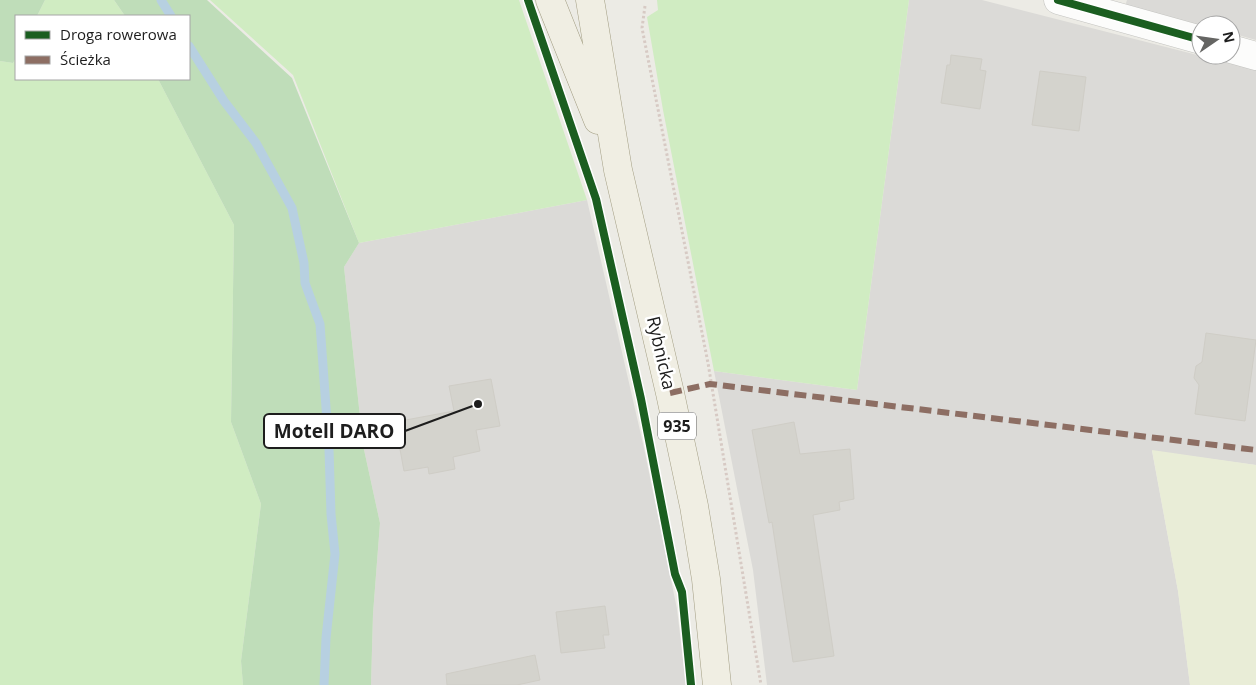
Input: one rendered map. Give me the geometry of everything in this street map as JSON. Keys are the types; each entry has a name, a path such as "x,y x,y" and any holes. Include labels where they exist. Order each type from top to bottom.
{"main road":[{"name":"Rybnicka","path":"550,0 618,170"},
{"name":"Rybnicka","path":"590,0 618,170 670,393 694,506 706,579 717,685"}],"street":[{"path":"1058,0 1191,37"},
{"path":"1241,52 1256,56"}],"path":[{"path":"645,6 642,28 708,363 761,685"}],"shaded area":[{"path":"909,0 982,0 1191,53 1191,65 1236,65 1256,70 1256,465 1152,451 1178,591 1190,685 767,685 753,570 714,371 857,390"},
{"path":"1127,0 1256,0 1256,40 1241,36 1241,15 1191,15 1191,23 1125,6"},
{"path":"587,200 644,448 677,609 686,685 371,685 373,614 380,523 363,445 344,267 359,243"}],"green space":[{"path":"0,0 45,0 38,15 15,15 15,60 13,63 0,61"},
{"path":"45,0 114,0 124,15 38,15"},
{"path":"114,0 207,0 292,78 359,243 344,267 363,445 380,523 373,614 371,685 243,685 241,661 261,504 231,422 234,225 159,80 190,80 190,15 124,15"},
{"path":"210,0 519,0 587,200 359,243 293,75"},
{"path":"657,0 909,0 857,390 714,371 663,110 647,17 658,10"},
{"path":"15,60 15,80 159,80 234,225 231,422 261,504 241,661 243,685 0,685 0,61 13,63"},
{"path":"1152,450 1256,465 1256,685 1190,685 1178,591"}],"building":[{"path":"951,55 982,59 980,70 986,71 980,109 941,103 947,65 950,65"},
{"path":"1040,71 1086,77 1079,131 1032,125"},
{"path":"1206,333 1256,340 1245,421 1195,414 1199,385 1194,378 1196,366 1202,362"},
{"path":"491,379 500,426 476,430 480,451 453,457 455,469 429,474 428,467 404,471 395,422 454,411 449,386"},
{"path":"794,422 800,454 850,449 854,499 839,502 840,510 813,515 834,656 793,662 772,522 769,523 752,430"},
{"path":"605,606 609,635 603,635 605,648 561,653 556,612"},
{"path":"535,655 540,680 517,685 447,685 446,674"}],"waterway":[{"path":"161,0 170,15"},
{"path":"190,48 224,101 256,143 292,208 304,263 305,283 320,324 335,554 326,638 324,685"}],"marked path":[{"path":"670,393 710,384 1256,450"}],"cycle path":[{"path":"528,0 596,199 641,399 675,574 682,592 691,685"},
{"path":"1058,0 1191,37"}],"place":[{"name":"Motell DARO","path":"478,404"}]}
